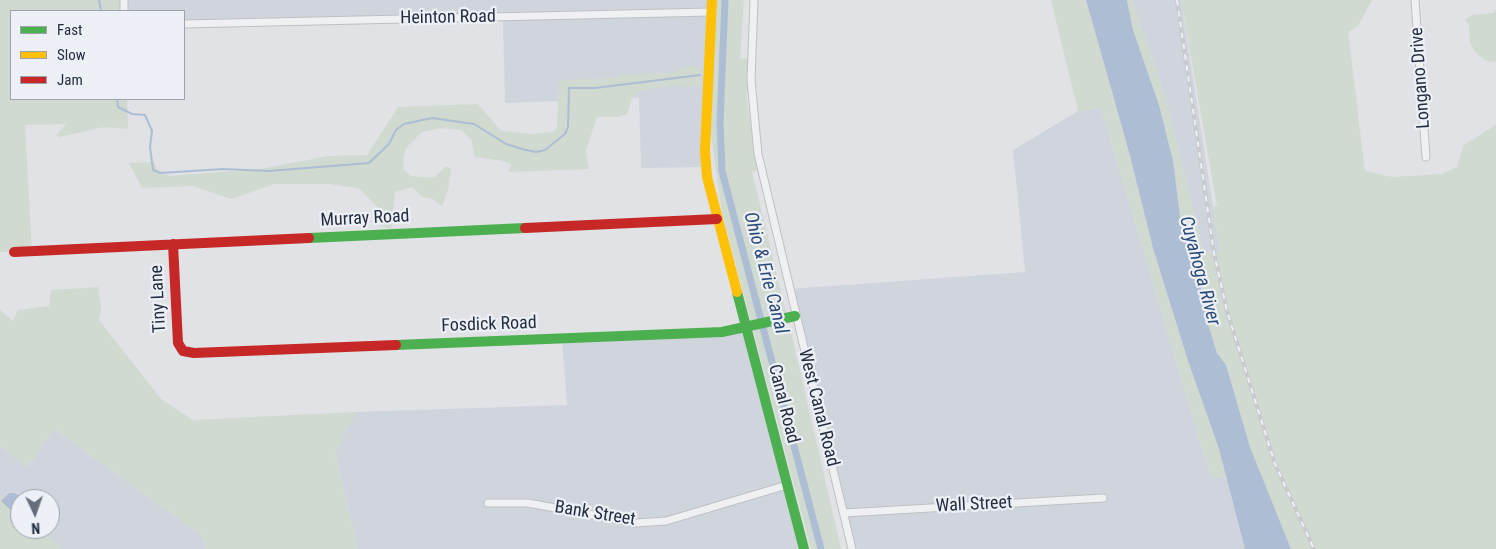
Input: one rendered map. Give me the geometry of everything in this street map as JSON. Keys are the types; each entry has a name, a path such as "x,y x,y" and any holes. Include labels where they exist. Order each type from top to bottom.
{"street":[{"name":"Canal Road","path":"712,0 705,151 707,177 717,219 751,328 787,485 804,549"},
{"name":"West Canal Road","path":"754,0 751,73 754,124 763,177 852,549"},
{"name":"Longano Drive","path":"1415,0 1426,157"},
{"name":"Heinton Road","path":"185,24 711,12"},
{"name":"Murray Road","path":"14,252 717,219"},
{"name":"Tiny Lane","path":"172,244 178,343 183,351"},
{"name":"Fosdick Road","path":"183,351 204,353 722,332 751,328 795,316"},
{"name":"Bank Street","path":"488,502 528,503 636,522 666,521 787,485"},
{"name":"Wall Street","path":"844,513 1103,498"}],"shaded area":[{"path":"0,0 124,0 124,10 10,10 10,100 127,100 128,129 104,127 59,137 56,135 66,124 25,125 32,251 0,252"},
{"path":"124,0 712,0 706,167 641,168 639,98 505,103 503,17 185,24 185,10 124,10"},
{"path":"717,0 744,0 740,58 751,59 750,91 746,92 757,170 752,172 787,316 787,327 790,327 841,549 811,549 722,212 709,121"},
{"path":"1051,0 1086,0 1129,152 1153,248 1188,361 1219,449 1226,476 1211,479 1101,108 1078,111"},
{"path":"1127,0 1132,0 1166,99 1204,254 1220,253 1212,207 1217,206 1181,0 1372,0 1358,26 1348,32 1365,171 1392,177 1442,174 1457,167 1464,145 1496,125 1496,549 1291,549 1250,447 1226,365 1217,353 1205,314 1201,287 1180,216 1173,161 1159,105 1133,30"},
{"path":"1132,0 1181,0 1220,253 1204,254 1166,99"},
{"path":"1496,9 1496,62 1486,61 1474,51 1470,42 1469,25 1465,20 1472,15 1493,13"},
{"path":"690,66 701,67 700,87 674,86 642,90 632,98 627,114 618,117 597,117 586,151 589,169 509,172 511,164 504,161 475,157 471,139 461,130 441,128 422,132 406,148 403,160 404,170 411,176 434,178 446,166 451,169 448,191 442,206 433,199 422,197 412,187 395,192 391,229 381,226 378,208 359,188 329,184 275,184 231,199 193,186 142,188 129,163 154,162 157,169 169,176 260,169 329,156 367,155 398,107 478,104 501,131 532,134 553,132 557,128 559,80 612,78 623,74 671,73"},
{"path":"1101,108 1211,479 1226,476 1245,549 852,549 789,289 1025,272 1013,150 1078,111"},
{"path":"98,287 101,309 99,320 161,399 193,420 356,412 335,453 358,549 206,549 201,535 54,429 27,467 0,446 0,310 13,321 18,310 49,306 51,290"},
{"path":"747,328 804,549 358,549 335,453 356,412 567,405 562,338"},
{"path":"54,429 201,535 206,549 64,549 52,539 60,539 60,489 10,489 10,505 0,497 0,446 27,467"},
{"path":"0,497 10,505 10,539 52,539 64,549 0,549"}],"water":[{"path":"1086,0 1127,0 1133,30 1159,105 1173,161 1180,216 1201,287 1205,314 1217,353 1226,365 1250,447 1291,549 1245,549 1219,449 1188,361 1153,248 1129,152"},
{"path":"10,493 10,510 1,501"}],"waterway":[{"path":"99,0 101,10"},
{"name":"Ohio & Erie Canal","path":"725,0 720,123 722,171 821,549"},
{"path":"117,100 118,107 132,114 145,115 152,131 150,147 153,170 160,173 223,169 269,171 369,163 389,144 396,130 404,124 432,118 474,124 506,144 536,152 545,150 565,134 568,127 569,88 595,88 700,75"}],"railway":[{"path":"1177,0 1214,253 1227,311 1275,464 1314,549"}],"traffic: fast":[{"path":"309,238 525,228"},
{"path":"737,292 804,549"},
{"path":"396,345 722,332 795,316"}],"traffic: slow":[{"path":"712,0 705,151 707,177 737,292"}],"traffic: jam":[{"path":"525,228 717,219"},
{"path":"14,252 309,238"},
{"path":"173,244 178,343 183,351 194,353 396,345"}],"water label":[{"name":"Cuyahoga River","path":"1199,271"}]}
